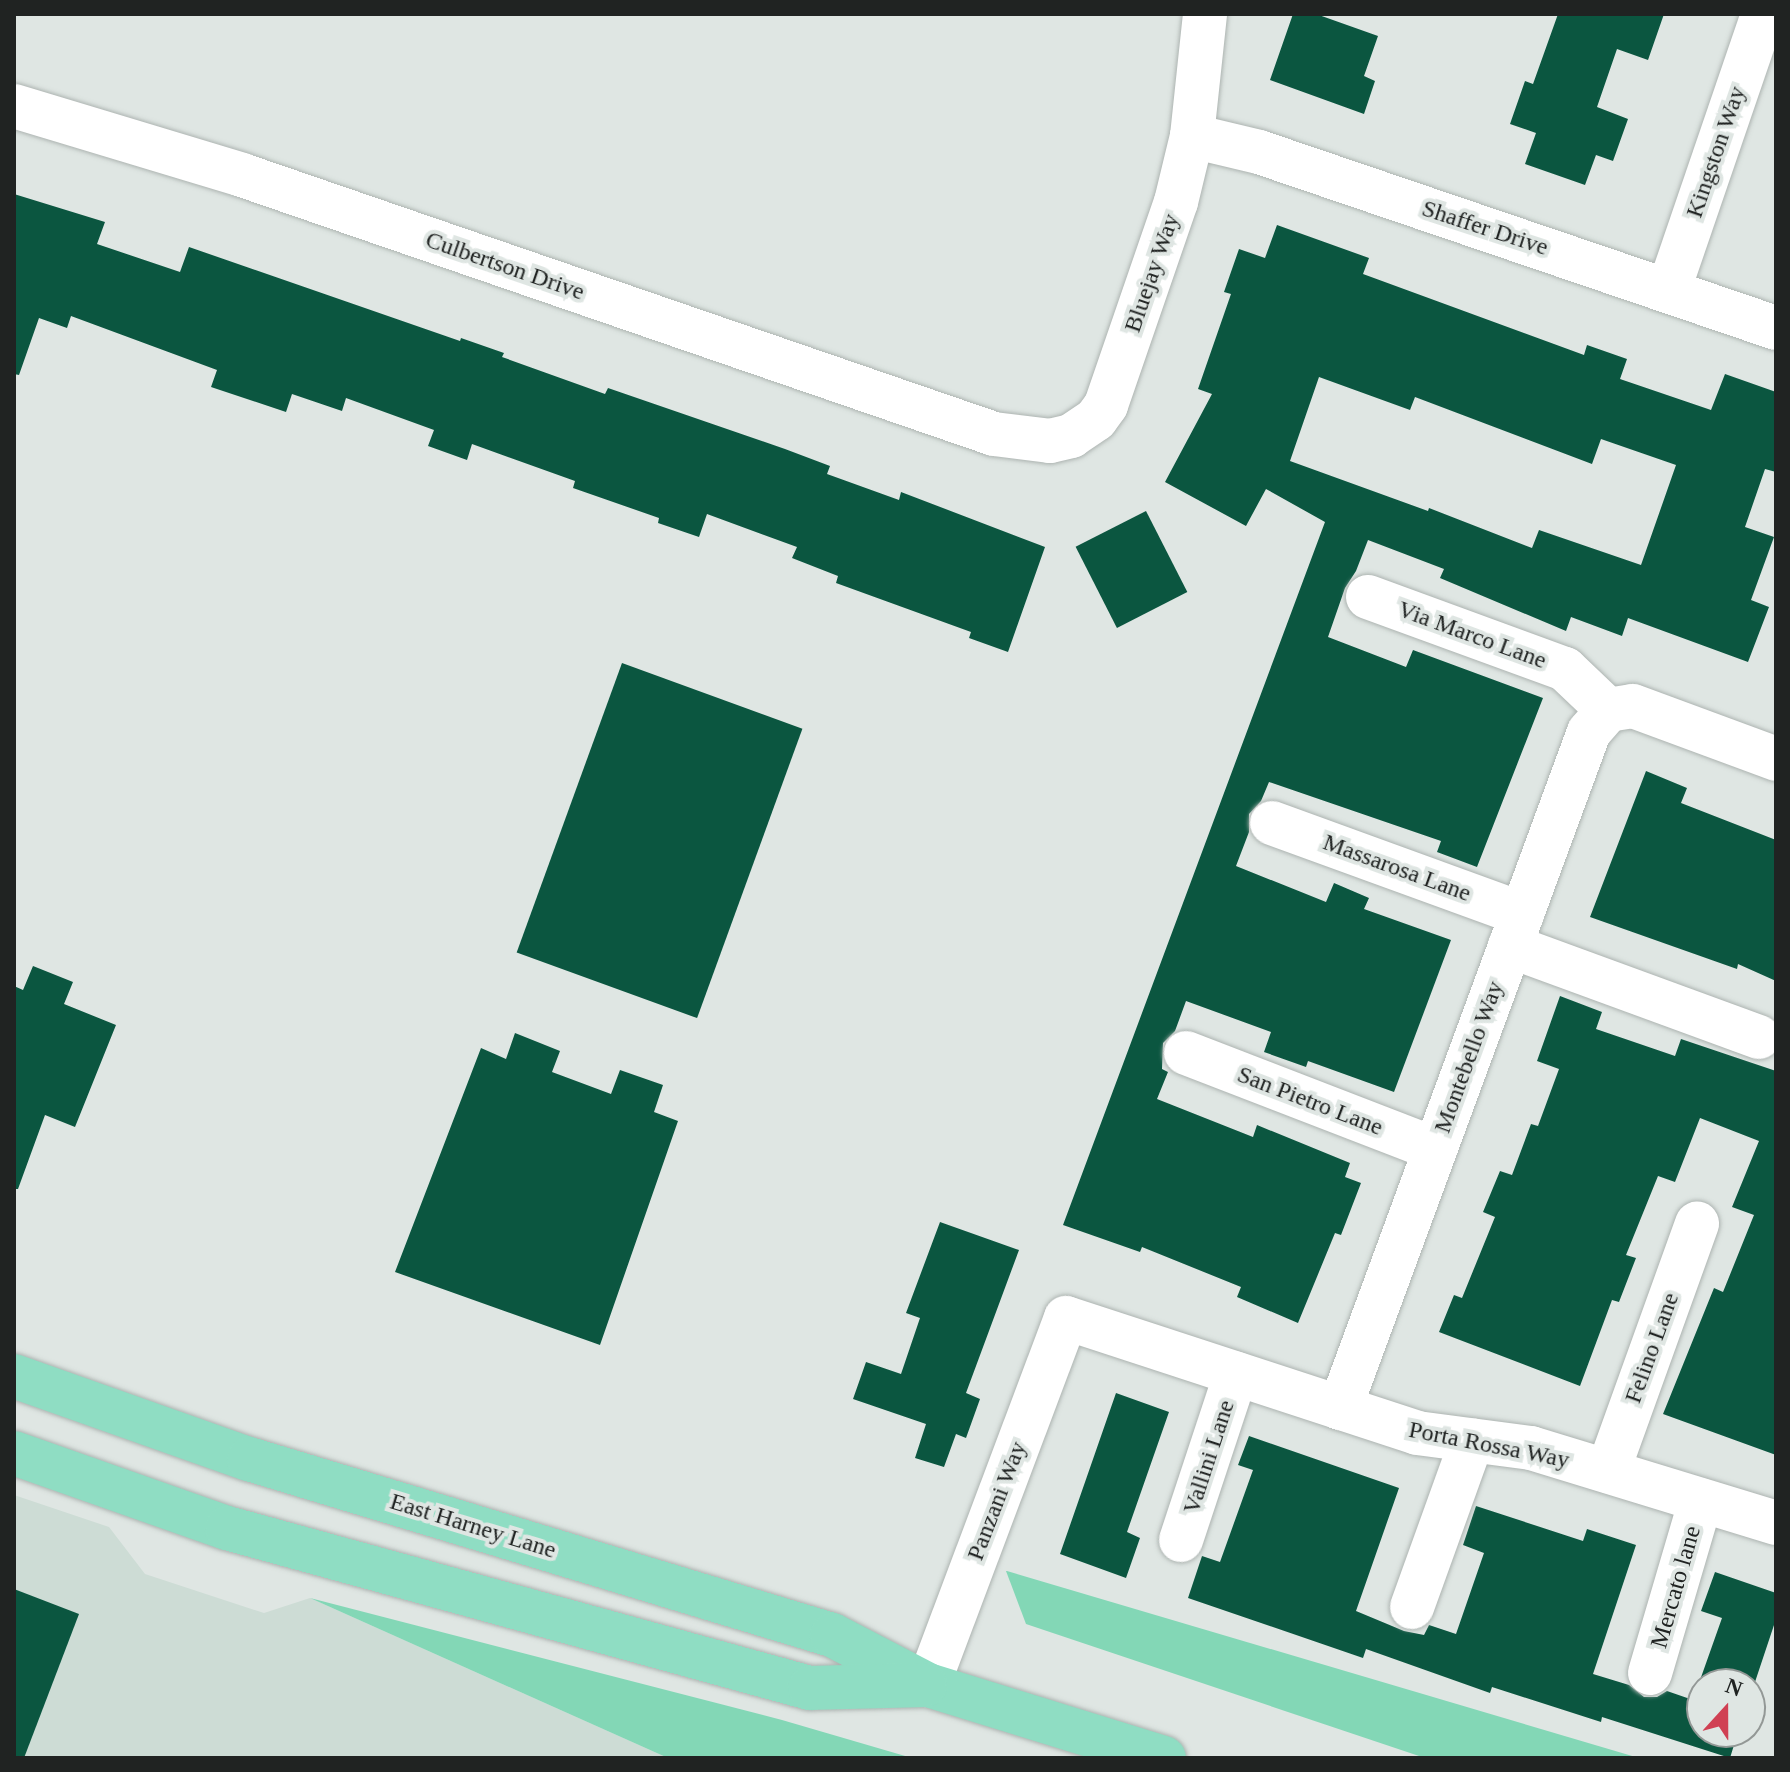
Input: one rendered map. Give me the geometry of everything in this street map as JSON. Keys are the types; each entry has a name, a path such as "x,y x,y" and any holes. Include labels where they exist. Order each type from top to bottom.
{"main road":[{"name":"East Harney Lane","path":"14,1376 249,1459 832,1635 928,1685 1164,1758"},
{"name":"East Harney Lane","path":"14,1453 227,1528 810,1688 928,1685"}],"street":[{"name":"Bluejay Way","path":"994,434 1050,441 1083,428 1096,419 1106,405 1176,202 1192,136 1205,14"},
{"name":"Kingston Way","path":"1669,289 1763,14"},
{"name":"Culbertson Drive","path":"14,106 242,175 994,434"},
{"name":"Shaffer Drive","path":"1192,136 1259,152 1669,289 1776,328"},
{"name":"Via Marco Lane","path":"1368,597 1565,669 1608,710"},
{"path":"1608,710 1633,706 1776,759"},
{"name":"Montebello Way","path":"1340,1408 1589,732 1608,710"},
{"name":"Massarosa Lane","path":"1272,823 1759,1037"},
{"name":"San Pietro Lane","path":"1186,1053 1435,1149"},
{"name":"Felino Lane","path":"1608,1471 1697,1224"},
{"name":"Porta Rossa Way","path":"1066,1318 1417,1433 1531,1448 1776,1523"},
{"name":"Panzani Way","path":"928,1685 1066,1318"},
{"name":"Vallini Lane","path":"1181,1540 1236,1374"},
{"path":"1412,1607 1472,1440"},
{"name":"Mercato lane","path":"1650,1673 1701,1500"}],"shaded area":[{"path":"14,1495 109,1527 145,1574 264,1613 310,1598 668,1758 14,1758"}],"green space":[{"path":"1006,1571 1639,1758 1425,1758 1026,1624"},
{"path":"310,1598 782,1720 912,1758 668,1758"}],"building":[{"path":"1293,14 1316,14 1378,36 1364,76 1375,81 1364,114 1270,80"},
{"path":"1558,14 1664,14 1648,60 1617,49 1597,107 1628,119 1613,161 1596,155 1585,185 1525,164 1536,133 1510,124 1525,81 1533,84"},
{"path":"14,194 105,222 97,244 180,272 189,247 460,341 461,338 504,353 502,357 605,394 608,388 785,449 830,466 827,474 899,500 901,492 1045,547 1008,652 969,638 971,632 836,583 838,576 792,558 797,547 707,514 699,537 658,523 659,518 573,488 575,481 472,444 467,460 428,446 434,430 346,398 342,411 292,394 286,412 211,387 217,370 71,316 67,328 39,318 19,375 14,374"},
{"path":"1277,225 1369,258 1363,274 1584,355 1587,345 1627,359 1620,379 1711,410 1725,374 1776,392 1776,472 1765,469 1745,527 1774,537 1751,600 1769,607 1748,662 1628,618 1622,636 1571,617 1566,631 1440,578 1444,569 1368,540 1356,571 1345,588 1328,637 1406,667 1413,650 1543,698 1477,867 1437,852 1441,841 1269,782 1261,801 1249,814 1249,832 1236,866 1326,902 1334,883 1369,898 1364,909 1451,940 1394,1092 1308,1061 1306,1067 1264,1052 1271,1032 1186,1001 1175,1031 1163,1043 1162,1069 1168,1072 1157,1099 1253,1137 1257,1125 1350,1163 1345,1177 1361,1183 1341,1235 1335,1233 1298,1323 1237,1297 1241,1287 1142,1247 1140,1252 1063,1225 1325,522 1266,489 1246,526 1165,482 1212,394 1198,389 1231,294 1224,292 1239,249 1265,258","holes":["1319,377 1410,410 1415,397 1592,464 1601,439 1676,465 1641,565 1539,530 1532,548 1429,508 1428,511 1290,461"]},
{"path":"1146,511 1187,592 1117,628 1076,547"},
{"path":"622,663 802,729 697,1018 517,952"},
{"path":"1646,771 1687,788 1681,803 1776,840 1776,981 1738,964 1737,969 1590,917"},
{"path":"33,966 73,982 64,1004 116,1025 75,1127 45,1115 18,1189 14,1189 14,986 23,990"},
{"path":"1560,996 1602,1012 1596,1029 1675,1056 1681,1039 1776,1071 1776,1455 1663,1414 1714,1288 1723,1292 1754,1215 1732,1207 1759,1141 1700,1118 1675,1182 1658,1176 1626,1255 1636,1258 1619,1302 1612,1300 1580,1386 1439,1332 1454,1295 1462,1298 1495,1217 1483,1212 1500,1171 1512,1175 1531,1124 1538,1126 1559,1069 1537,1061"},
{"path":"515,1033 560,1051 552,1072 611,1094 620,1070 663,1085 654,1112 678,1121 600,1345 395,1272 481,1048 506,1059"},
{"path":"940,1222 1019,1250 966,1393 980,1399 966,1438 956,1434 944,1467 915,1458 926,1424 853,1399 866,1362 901,1374 920,1318 906,1313"},
{"path":"1116,1393 1169,1412 1127,1532 1140,1538 1126,1578 1060,1554"},
{"path":"1249,1436 1399,1488 1356,1611 1404,1631 1424,1635 1429,1625 1456,1634 1484,1553 1463,1545 1476,1506 1583,1541 1587,1529 1636,1545 1593,1674 1629,1685 1644,1697 1657,1697 1667,1691 1686,1698 1686,1744 1602,1717 1601,1722 1492,1687 1490,1693 1366,1649 1363,1658 1188,1598 1202,1556 1220,1562 1253,1470 1238,1465"},
{"path":"1715,1572 1776,1593 1776,1619 1760,1668 1704,1668 1722,1618 1701,1611"},
{"path":"14,1589 79,1614 24,1758 14,1758"},
{"path":"1699,1748 1733,1748 1730,1758"}]}
